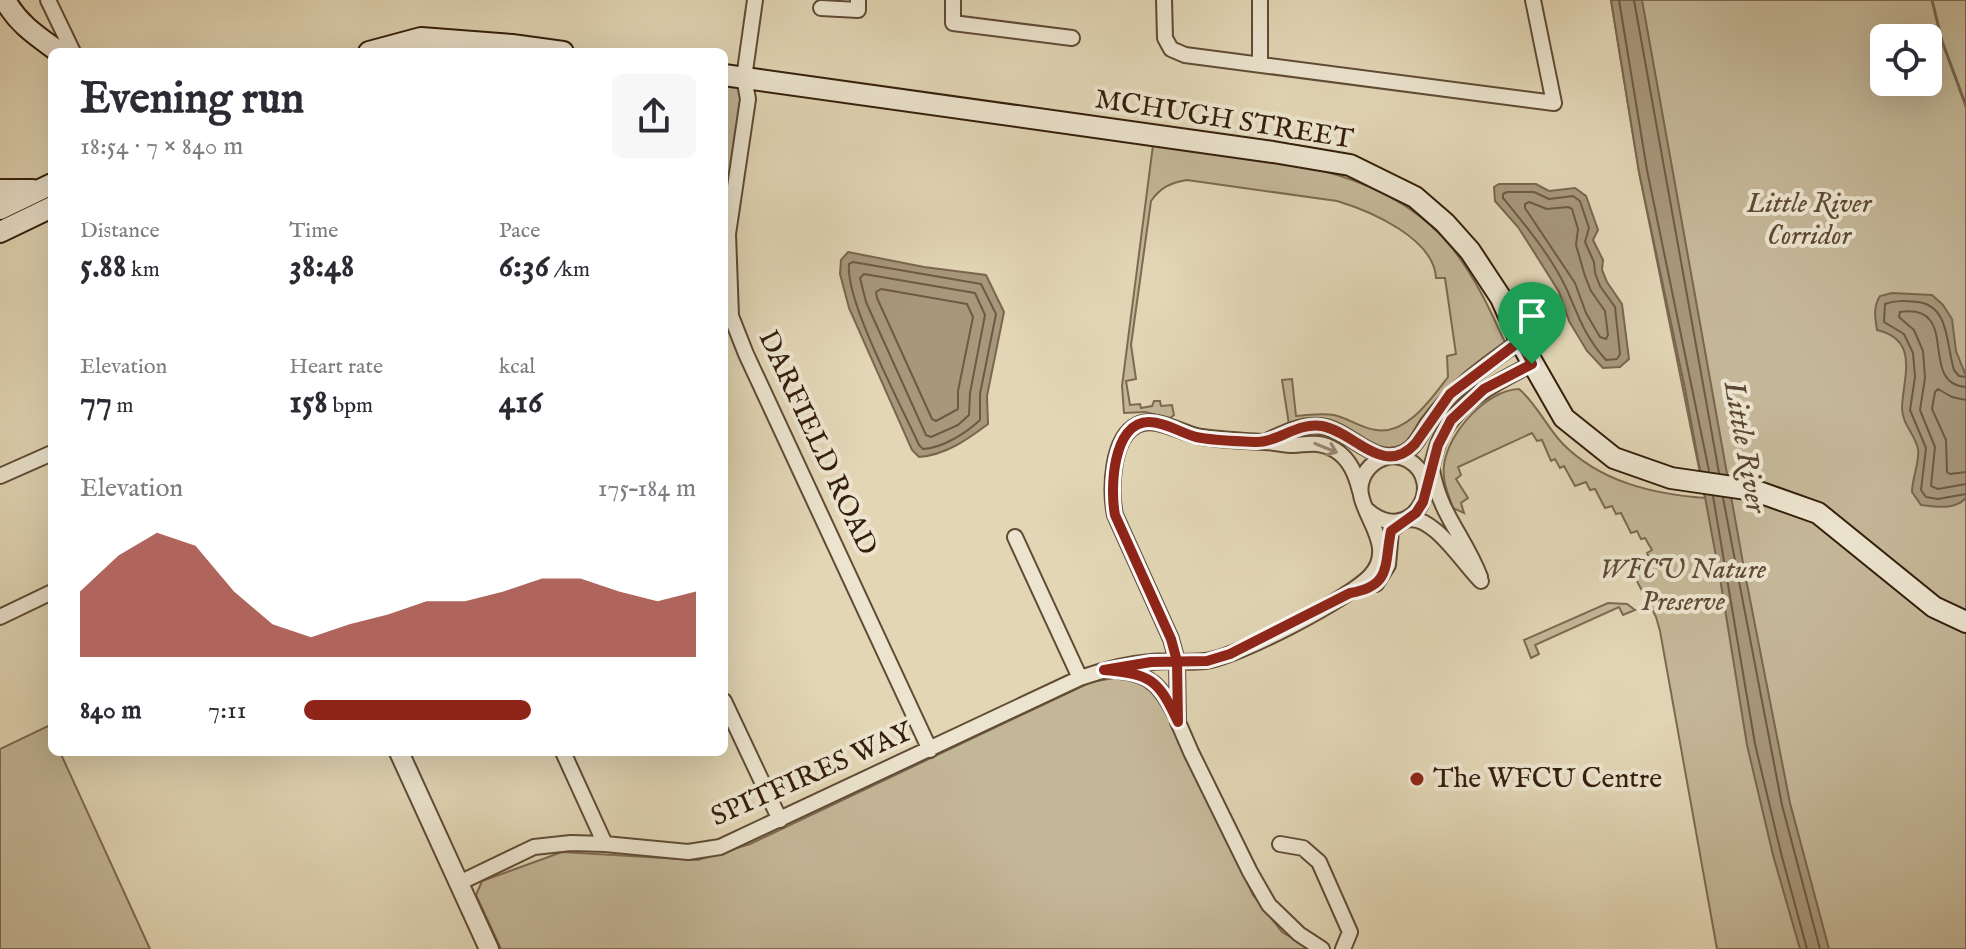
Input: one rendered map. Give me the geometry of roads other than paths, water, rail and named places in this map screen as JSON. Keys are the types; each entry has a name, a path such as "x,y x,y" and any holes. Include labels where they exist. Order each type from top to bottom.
{"main road":[{"path":"5,0 12,13 33,36 52,48"},
{"path":"384,48 421,38 534,48"},
{"name":"MCHUGH STREET","path":"734,76 1350,165 1415,197 1445,223 1470,251 1501,298 1532,364 1564,418 1614,458 1671,478 1753,490 1818,513 1934,607 1966,622"},
{"path":"0,190 47,187"},
{"path":"0,209 47,187"},
{"path":"0,232 48,209"}],"street":[{"path":"48,0 71,48"},
{"name":"DARFIELD ROAD","path":"755,0 734,76 748,99 728,234 728,317 930,750"},
{"path":"821,8 858,10 858,0"},
{"path":"953,0 953,23 1072,38"},
{"path":"1164,0 1165,38 1171,49 1185,55 1554,103 1534,0 1526,0"},
{"path":"1260,0 1260,64"},
{"path":"1361,495 1361,483 1367,469 1378,460 1408,452 1450,394 1520,341"},
{"path":"1404,520 1416,513 1423,502 1438,445 1451,420 1484,389 1532,364"},
{"path":"1178,722 1177,661 1171,639 1115,515 1111,493 1115,464 1126,435 1137,425 1150,422 1194,436 1294,445 1319,443 1337,451 1357,477 1361,495 1376,527 1379,559 1374,573 1350,593"},
{"path":"1264,442 1290,431 1321,426 1344,434 1375,455 1409,460 1419,471 1425,487"},
{"path":"0,476 48,455"},
{"path":"1367,510 1376,518 1390,523 1416,519 1432,526 1481,581 1471,554 1446,517 1436,493 1432,470"},
{"name":"SPITFIRES WAY","path":"459,883 534,847 571,843 605,844 688,852 720,847 1080,678 1104,670 1151,662 1207,661 1230,654 1350,593 1367,590 1380,580 1388,565 1391,531 1404,520"},
{"path":"1015,537 1080,678"},
{"path":"0,617 48,594"},
{"path":"1104,670 1135,672 1158,684 1269,905 1299,934 1322,949"},
{"path":"728,710 780,820"},
{"path":"401,756 489,949"},
{"path":"565,756 605,844"},
{"path":"1280,844 1303,848 1319,862 1350,932 1343,949"}],"water":[{"path":"1611,0 1642,0 1745,574 1790,803 1829,949 1800,949 1773,855 1747,745 1720,578 1685,389 1639,172"},
{"path":"1499,184 1536,184 1549,191 1575,188 1586,196 1598,230 1593,240 1603,260 1602,270 1622,304 1629,359 1620,367 1603,368 1587,351 1569,321 1559,292 1518,227 1495,201 1494,187"},
{"path":"848,252 986,275 1004,312 987,396 988,424 947,450 919,457 912,450 849,308 840,274 841,260"},
{"path":"1892,293 1932,295 1952,319 1956,351 1966,376 1966,498 1957,504 1945,507 1921,505 1912,492 1918,454 1902,408 1906,372 1904,351 1890,335 1877,330 1876,321 1875,308 1880,296"}],"waterway":[{"path":"1932,0 1942,41 1966,106"}],"place":[{"name":"The WFCU Centre","path":"1417,779"}],"park label":[{"name":"Little River Corridor","path":"1809,220"},
{"name":"WFCU Nature Preserve","path":"1683,586"}],"water label":[{"name":"Little River","path":"1744,447"}]}
